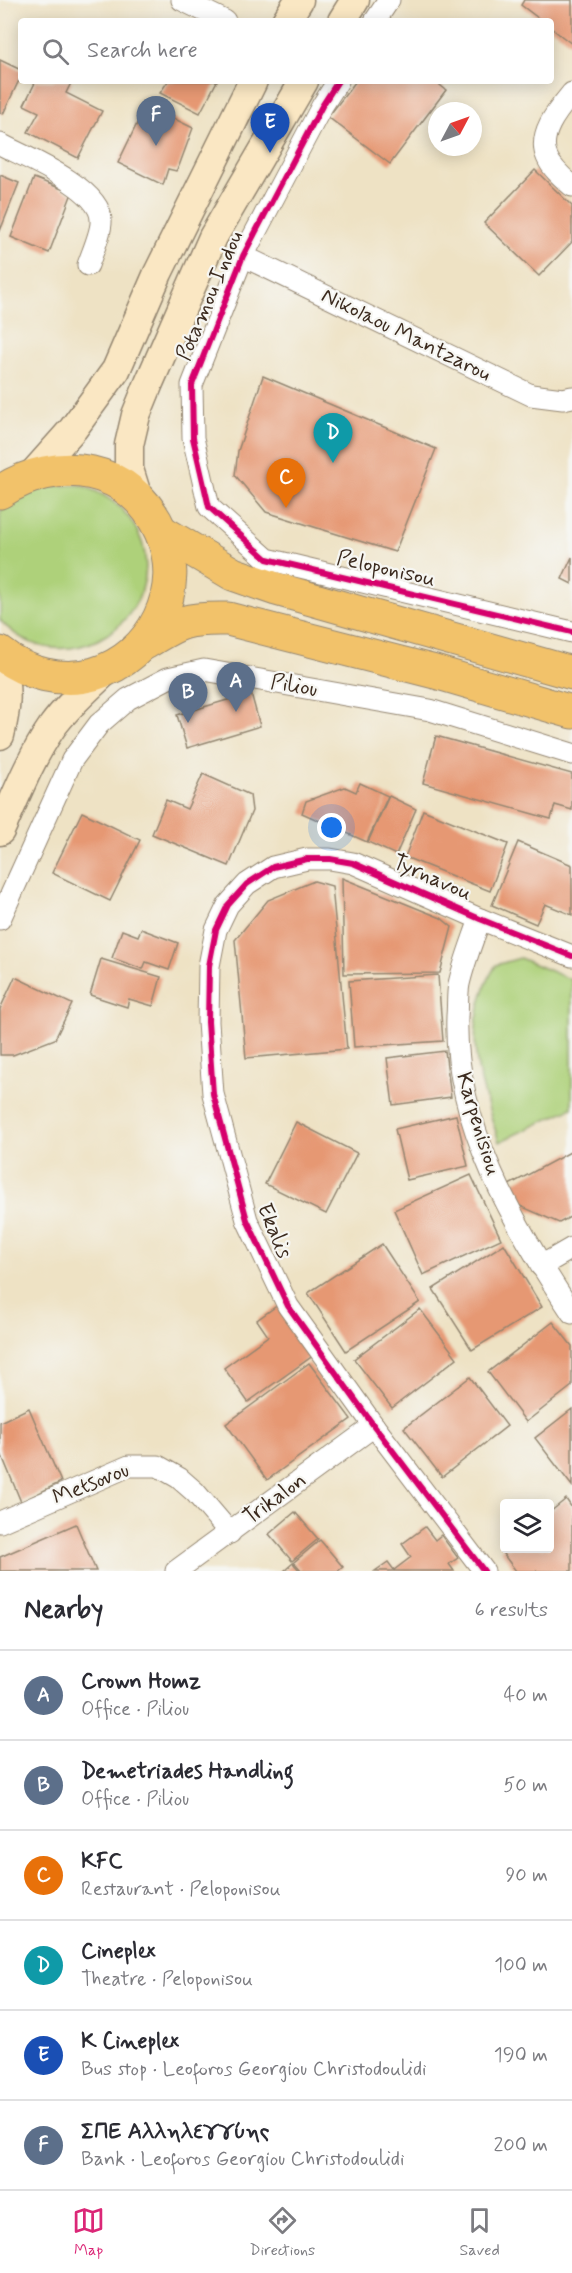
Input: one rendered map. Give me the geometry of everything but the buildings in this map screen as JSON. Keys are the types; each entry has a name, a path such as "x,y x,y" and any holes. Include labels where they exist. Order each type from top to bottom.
{"main road":[{"path":"288,18 299,0"},
{"path":"344,18 356,0"},
{"path":"32,475 73,429 116,370 158,273 252,84"},
{"path":"138,498 129,469 129,445 136,415 213,237 302,84"},
{"path":"0,492 32,475 54,470 77,470 99,475 119,484 138,498 162,532 168,552 170,572 163,612 154,630 141,646"},
{"path":"162,532 233,574 276,589 572,673"},
{"path":"0,831 29,766 52,727 77,699 107,670 126,659 141,646 173,626 196,618 228,619 435,672 572,712"},
{"path":"0,653 10,662 48,676 68,678 107,670"},
{"path":"0,664 5,677 6,712 0,735"}],"street":[{"path":"182,0 219,18"},
{"path":"377,18 389,0"},
{"name":"Potamou Indou","path":"209,507 193,438 192,385 243,256 322,106 336,84"},
{"path":"572,93 557,111 544,139 546,156 572,186"},
{"path":"0,144 78,186 90,195 98,206 102,220 88,265"},
{"name":"Nikolaou Mantzarou","path":"243,256 531,396 563,399 572,397"},
{"name":"Peloponisou","path":"209,507 267,559 572,632"},
{"name":"Piliou","path":"0,919 72,760 99,724 128,699 168,678 204,670 430,710 572,754"},
{"name":"Tyrnavou","path":"273,867 307,859 353,863 480,919 572,956"},
{"name":"Ekalis","path":"273,867 247,884 228,905 216,930 209,966 208,1022 213,1094 247,1220 288,1306 374,1426 484,1571"},
{"name":"Karpenisiou","path":"480,919 459,986 456,1043 465,1097 495,1181 541,1266 572,1313"},
{"path":"541,1266 572,1248"},
{"name":"Trikalon","path":"176,1571 374,1426"},
{"name":"Metsovou","path":"0,1522 129,1466 158,1466 179,1478 195,1492 230,1533"}],"green space":[{"path":"81,485 110,499 132,522 143,545 146,568 142,590 132,610 117,627 98,640 76,647 44,647 23,639 0,620 0,512 27,491 37,488"},
{"path":"520,958 572,980 572,1108 499,1142 476,1055 477,1020 482,997 496,965"}],"cycle path":[{"path":"336,84 322,106 243,256 192,385 193,438 209,507 267,559 572,632"},
{"path":"484,1571 374,1426 288,1306 247,1220 213,1094 208,1022 209,966 216,930 228,905 247,884 273,867 307,859 330,859 353,863 480,919 572,956"}],"place":[{"name":"ΣΠΕ Αλληλεγγύης","path":"156,146"},
{"name":"K Cineplex","path":"270,153"},
{"name":"Cineplex","path":"333,463"},
{"name":"KFC","path":"286,508"},
{"name":"Crown Homz","path":"236,712"},
{"name":"Demetriades Handling","path":"188,723"}]}
